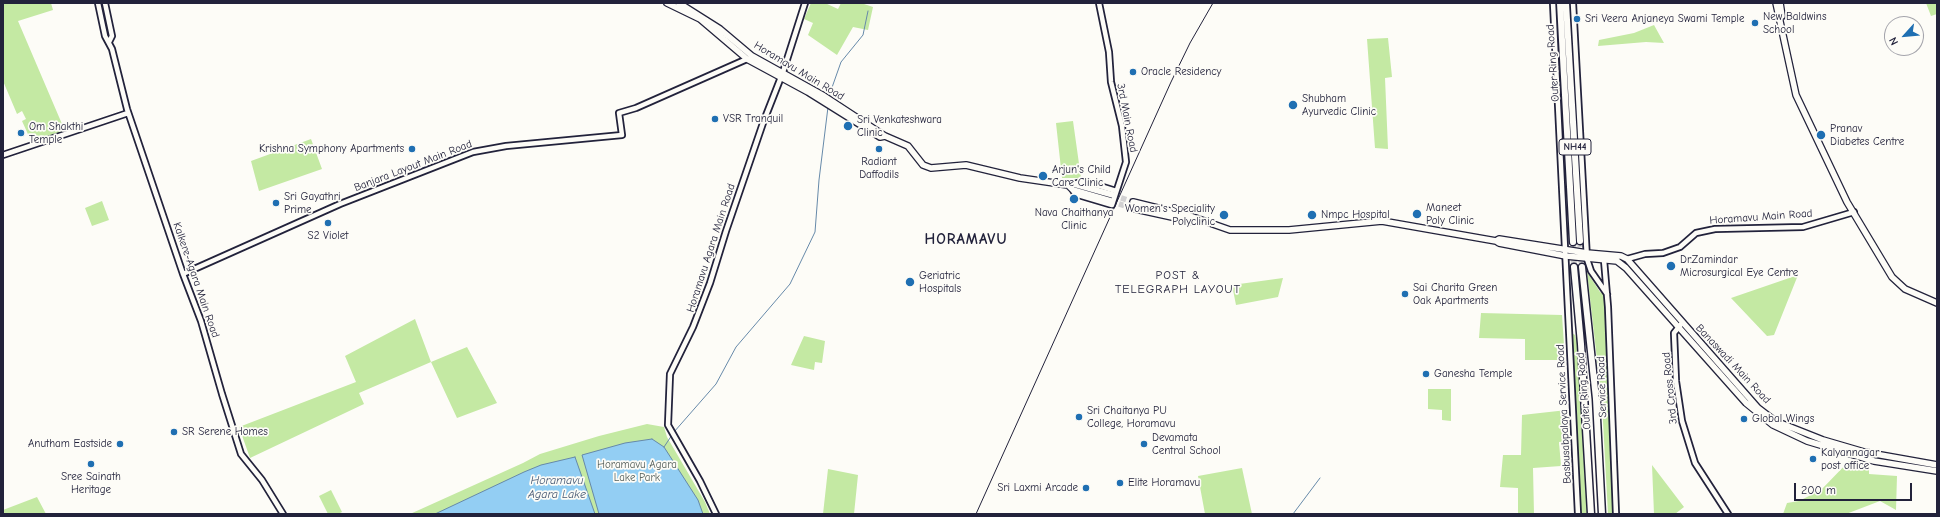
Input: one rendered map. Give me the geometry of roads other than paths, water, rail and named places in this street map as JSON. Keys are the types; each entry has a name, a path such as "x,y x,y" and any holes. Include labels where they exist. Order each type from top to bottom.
{"highway":[{"name":"Outer Ring Road","path":"1560,3 1573,242"},
{"name":"Outer Ring Road","path":"1566,3 1580,241"},
{"path":"1554,19 1561,18"},
{"name":"Outer Ring Road","path":"1574,267 1581,344 1591,514"},
{"name":"Outer Ring Road","path":"1582,267 1596,399 1602,514"}],"main road":[{"name":"Horamavu Main Road","path":"667,3 700,19 747,59 782,75"},
{"name":"Horamavu Main Road","path":"680,3 720,29 752,56 829,102 880,137 885,136 908,146 923,165 931,168 966,166 1020,178 1071,186"},
{"path":"1776,3 1793,85 1821,151 1847,202 1892,277 1906,289 1937,304"},
{"path":"1780,3 1799,100"},
{"path":"1071,186 1115,193"},
{"path":"1071,186 1111,201"},
{"path":"1132,205 1195,222 1207,222 1230,230 1264,231 1382,222 1496,241 1499,243 1566,256 1621,256 1627,259"},
{"path":"1496,241 1499,239 1566,249 1587,256"},
{"name":"Banaswadi Main Road","path":"1587,256 1622,263 1758,408 1775,421 1823,440 1860,451 1937,465"},
{"name":"Banaswadi Main Road","path":"1627,259 1746,403 1773,425 1807,441 1874,461 1937,471"}],"street":[{"name":"Kalkere-Agara Main Road","path":"98,3 105,36 109,42 128,113 183,274 207,338 222,394 241,454 262,480 283,514"},
{"name":"Kalkere-Agara Main Road","path":"105,3 112,36 109,42"},
{"name":"Horamavu Agara Main Road","path":"716,514 700,481 668,425 670,374 694,327 710,283 751,156 782,75 805,3"},
{"name":"3rd Main Road","path":"1071,186 1075,194 1112,205 1126,162 1122,126 1111,82 1109,52 1099,3"},
{"name":"Basbusabpalaya Service Road","path":"1553,3 1578,514"},
{"path":"1573,3 1587,256 1591,271 1607,294"},
{"name":"Banjara Layout Main Road","path":"183,274 347,202 473,152 506,146 622,135 619,113 636,108 747,59"},
{"path":"3,155 128,113"},
{"name":"Horamavu Main Road","path":"1627,259 1680,247 1696,234 1715,229 1802,227 1854,212"},
{"name":"Service Road","path":"1604,260 1607,294 1616,514"},
{"name":"3rd Cross Road","path":"1680,325 1674,333 1674,342 1676,381 1682,421 1695,463 1728,514"}],"water":[{"name":"Horamavu Agara Lake","path":"652,439 664,447 698,500 703,514 599,514 582,455 625,443"},
{"name":"Horamavu Agara Lake","path":"575,457 595,514 435,514 541,465"}],"waterway":[{"path":"829,96 841,62 863,35 868,11"},
{"path":"674,432 716,384 736,347 790,284 815,232 819,180 828,107"},
{"path":"664,447 672,435"},
{"path":"1293,514 1320,478"}],"tunnel":[{"path":"1113,195 1133,202"},
{"path":"1111,201 1131,208"},
{"path":"1580,241 1582,267"},
{"path":"1573,242 1574,267"}],"railway":[{"path":"976,514 1171,82 1190,43 1213,3"}],"place":[{"name":"Sri Veera Anjaneya Swami Temple","path":"1577,19"},
{"name":"New Baldwins School","path":"1755,23"},
{"name":"Oracle Residency","path":"1133,72"},
{"name":"Shubham Ayurvedic Clinic","path":"1293,105"},
{"name":"VSR Tranquil","path":"715,119"},
{"name":"Sri Venkateshwara Clinic","path":"848,126"},
{"name":"Om Shakthi Temple","path":"21,133"},
{"name":"Pranav Diabetes Centre","path":"1821,135"},
{"name":"Krishna Symphony Apartments","path":"412,149"},
{"name":"Radiant Daffodils","path":"879,149"},
{"name":"Arjun's Child Care Clinic","path":"1043,176"},
{"name":"Nava Chaithanya Clinic","path":"1074,199"},
{"name":"Sri Gayathri Prime","path":"276,203"},
{"name":"Maneet Poly Clinic","path":"1417,214"},
{"name":"Women's Speciality Polyclinic","path":"1224,215"},
{"name":"Nmpc Hospital","path":"1312,215"},
{"name":"S2 Violet","path":"328,223"},
{"name":"Dr.Zamindar Microsurgical Eye Centre","path":"1671,266"},
{"name":"Geriatric Hospitals","path":"910,282"},
{"name":"Sai Charita Green Oak Apartments","path":"1405,294"},
{"name":"Ganesha Temple","path":"1426,374"},
{"name":"Sri Chaitanya PU College, Horamavu","path":"1079,417"},
{"name":"Global Wings","path":"1744,419"},
{"name":"SR Serene Homes","path":"174,432"},
{"name":"Anutham Eastside","path":"120,444"},
{"name":"Devamata Central School","path":"1144,444"},
{"name":"Kalyannagar post office","path":"1813,459"},
{"name":"Sree Sainath Heritage","path":"91,464"},
{"name":"Elite Horamavu","path":"1120,483"},
{"name":"Sri Laxmi Arcade","path":"1086,488"}],"district":[{"name":"HORAMAVU","path":"966,240"},
{"name":"POST & TELEGRAPH LAYOUT","path":"1178,283"}],"park label":[{"name":"Horamavu Agara Lake Park","path":"637,471"}]}
